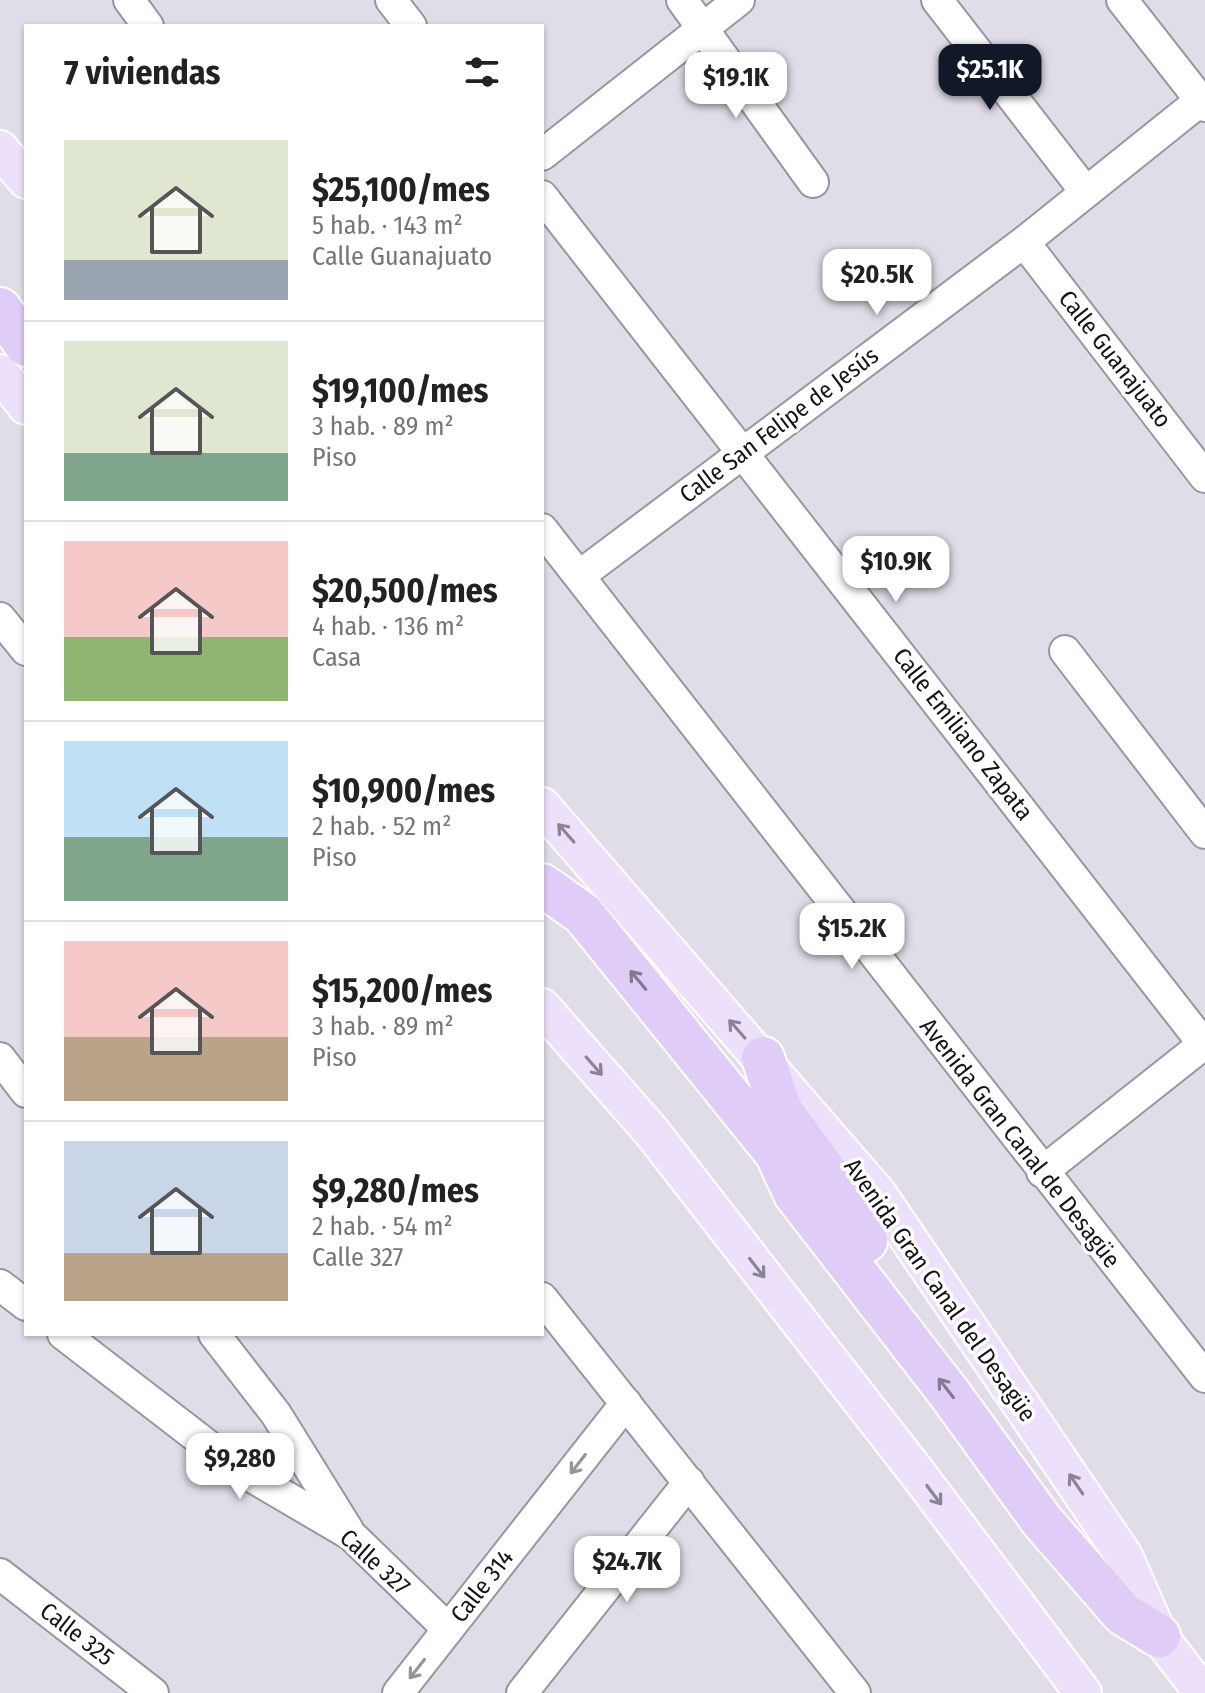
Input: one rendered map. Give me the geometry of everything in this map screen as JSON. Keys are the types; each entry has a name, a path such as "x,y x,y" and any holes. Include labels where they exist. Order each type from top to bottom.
{"highway":[{"path":"0,309 24,342"},
{"path":"544,886 583,914 776,1153 807,1179 866,1241 986,1397 1076,1529 1159,1636"},
{"path":"763,1058 781,1111 847,1201 866,1241"},
{"path":"776,1153 795,1194 1042,1521 1123,1614 1159,1636"},
{"path":"983,1439 986,1397"}],"main road":[{"path":"0,149 24,178"},
{"path":"0,373 24,403"},
{"name":"Avenida Gran Canal del Desagüe","path":"544,808 878,1194 1124,1556 1159,1636 1203,1693"},
{"path":"544,1009 651,1131 918,1474 1083,1693"}],"street":[{"path":"129,0 147,24"},
{"path":"391,0 409,24"},
{"path":"682,0 813,182"},
{"path":"544,153 739,0"},
{"path":"937,0 1085,191"},
{"path":"1122,0 1204,101"},
{"name":"Calle San Felipe de Jesús","path":"579,576 1024,242 1085,191 1204,101"},
{"name":"Calle Emiliano Zapata","path":"544,199 1204,1045"},
{"name":"Calle Guanajuato","path":"1024,242 1205,477"},
{"name":"Avenida Gran Canal de Desagüe","path":"544,532 1205,1377"},
{"path":"0,618 24,648"},
{"path":"1065,651 1205,833"},
{"path":"1042,1172 1204,1045"},
{"path":"0,1058 24,1089"},
{"path":"0,1285 24,1303"},
{"path":"544,1300 855,1693"},
{"name":"Calle 327","path":"66,1336 237,1468 351,1535 448,1629"},
{"path":"216,1336 276,1414 351,1535"},
{"name":"Calle 314","path":"398,1693 626,1403"},
{"path":"522,1693 689,1482"},
{"name":"Calle 325","path":"0,1574 153,1693"}]}
